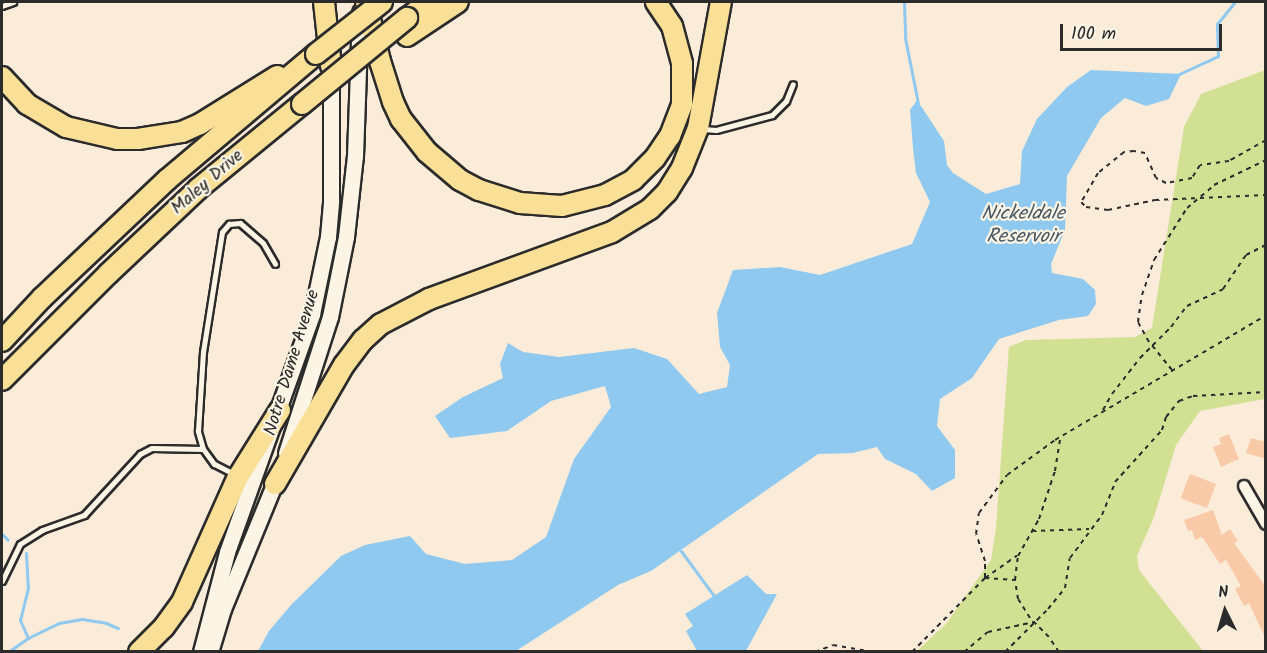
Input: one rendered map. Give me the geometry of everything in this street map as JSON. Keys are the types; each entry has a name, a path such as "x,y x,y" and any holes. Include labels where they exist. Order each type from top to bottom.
{"highway":[{"path":"2,76 27,104 66,127 117,139 138,139 182,132 200,124 251,91 330,64 324,2"},
{"path":"366,2 393,102 401,118 427,152 460,180 479,190 520,203 562,206 605,195 633,180 655,158 670,136 682,104 682,63 672,26 656,2"},
{"name":"Maley Drive","path":"2,380 34,346 198,189 302,104 330,64 382,2"},
{"name":"Maley Drive","path":"2,341 42,298 160,187 330,64 407,27 429,2"},
{"path":"407,27 458,2"},
{"path":"275,484 344,365 363,340 381,324 429,299 589,242 630,223 650,209 667,192 682,168 698,128 721,2"},
{"path":"2,394 34,346"},
{"path":"139,651 164,627 182,602 238,477 280,410"}],"main road":[{"name":"Notre Dame Avenue","path":"201,651 227,552 280,410 312,314 328,237 332,179 331,2"},
{"name":"Notre Dame Avenue","path":"210,651 223,609 275,484 330,317 346,237 355,156 360,2"}],"street":[{"path":"1244,486 1266,524"}],"lane":[{"path":"2,6 13,2"},
{"path":"698,128 716,130 772,115 786,101 793,84"},
{"path":"238,477 214,464 203,449 198,431 203,352 222,232 229,224 240,222 263,243 275,264"},
{"path":"2,581 20,544 42,530 84,515 140,454 152,448 203,449"}],"path":[{"path":"1266,140 1229,161 1200,165 1192,178 1166,183 1156,178 1145,153 1124,152 1098,173 1081,202 1086,207 1108,210 1137,202 1266,195"},
{"path":"1172,370 1152,346 1138,322 1142,295 1154,260 1186,208 1214,185 1266,160"},
{"path":"1102,412 1112,394 1171,327 1186,306 1223,289 1246,255 1266,245"},
{"path":"985,579 985,561 976,534 979,513 1007,475 1060,436 1266,315"},
{"path":"1005,651 1065,588 1070,558 1102,515 1114,482 1162,430 1166,417 1179,401 1192,396 1266,392"},
{"path":"1059,651 1018,599 1016,580 1018,556 1032,531 1055,471 1060,436"},
{"path":"1032,531 1090,529"},
{"path":"912,651 985,579 1018,556"},
{"path":"985,579 1016,580"},
{"path":"964,651 988,632 1034,622"},
{"path":"815,651 833,645 873,651"}],"green space":[{"path":"1265,70 1265,399 1200,411 1176,445 1154,517 1137,556 1139,570 1203,651 917,651 946,624 991,560 996,528 1009,347 1026,340 1135,337 1152,328 1184,127 1201,94"}],"water":[{"name":"Nickeldale Reservoir","path":"1091,70 1181,74 1169,99 1146,106 1125,98 1101,118 1067,176 1065,230 1051,264 1052,273 1083,279 1095,290 1096,304 1088,316 1059,320 999,339 972,378 940,399 937,426 955,450 955,478 932,491 916,474 885,459 877,447 853,453 818,454 651,571 618,585 516,651 258,651 269,631 291,605 341,556 365,545 410,536 426,554 465,564 512,560 546,537 574,459 611,407 605,386 551,401 507,431 450,438 435,416 463,397 503,378 500,364 508,343 523,352 559,357 634,348 667,359 699,394 727,387 730,365 720,347 717,313 733,270 780,267 820,275 912,244 930,202 916,173 910,110 917,100 944,141 947,165 953,173 986,194 1020,184 1022,151 1037,119 1067,87"},
{"path":"747,575 766,594 777,594 747,649 745,652 697,651 686,631 693,626 685,614"}],"building":[{"path":"1229,434 1239,459 1221,467 1213,447 1221,444 1219,438"},
{"path":"1251,438 1266,442 1266,459 1246,453"},
{"path":"1190,474 1216,484 1207,508 1181,498"},
{"path":"1213,510 1222,535 1230,529 1238,541 1234,543 1266,587 1266,640 1249,603 1244,606 1235,589 1241,586 1226,560 1220,564 1202,537 1195,540 1192,530 1188,531 1184,520"}],"waterway":[{"path":"904,2 905,38 918,103"},
{"path":"1177,75 1218,56 1217,24 1235,2"},
{"path":"2,534 8,540"},
{"path":"681,551 714,596"},
{"path":"26,553 28,588 20,620 28,638"},
{"path":"8,652 28,638 59,623 82,619 106,623 118,628"}]}
